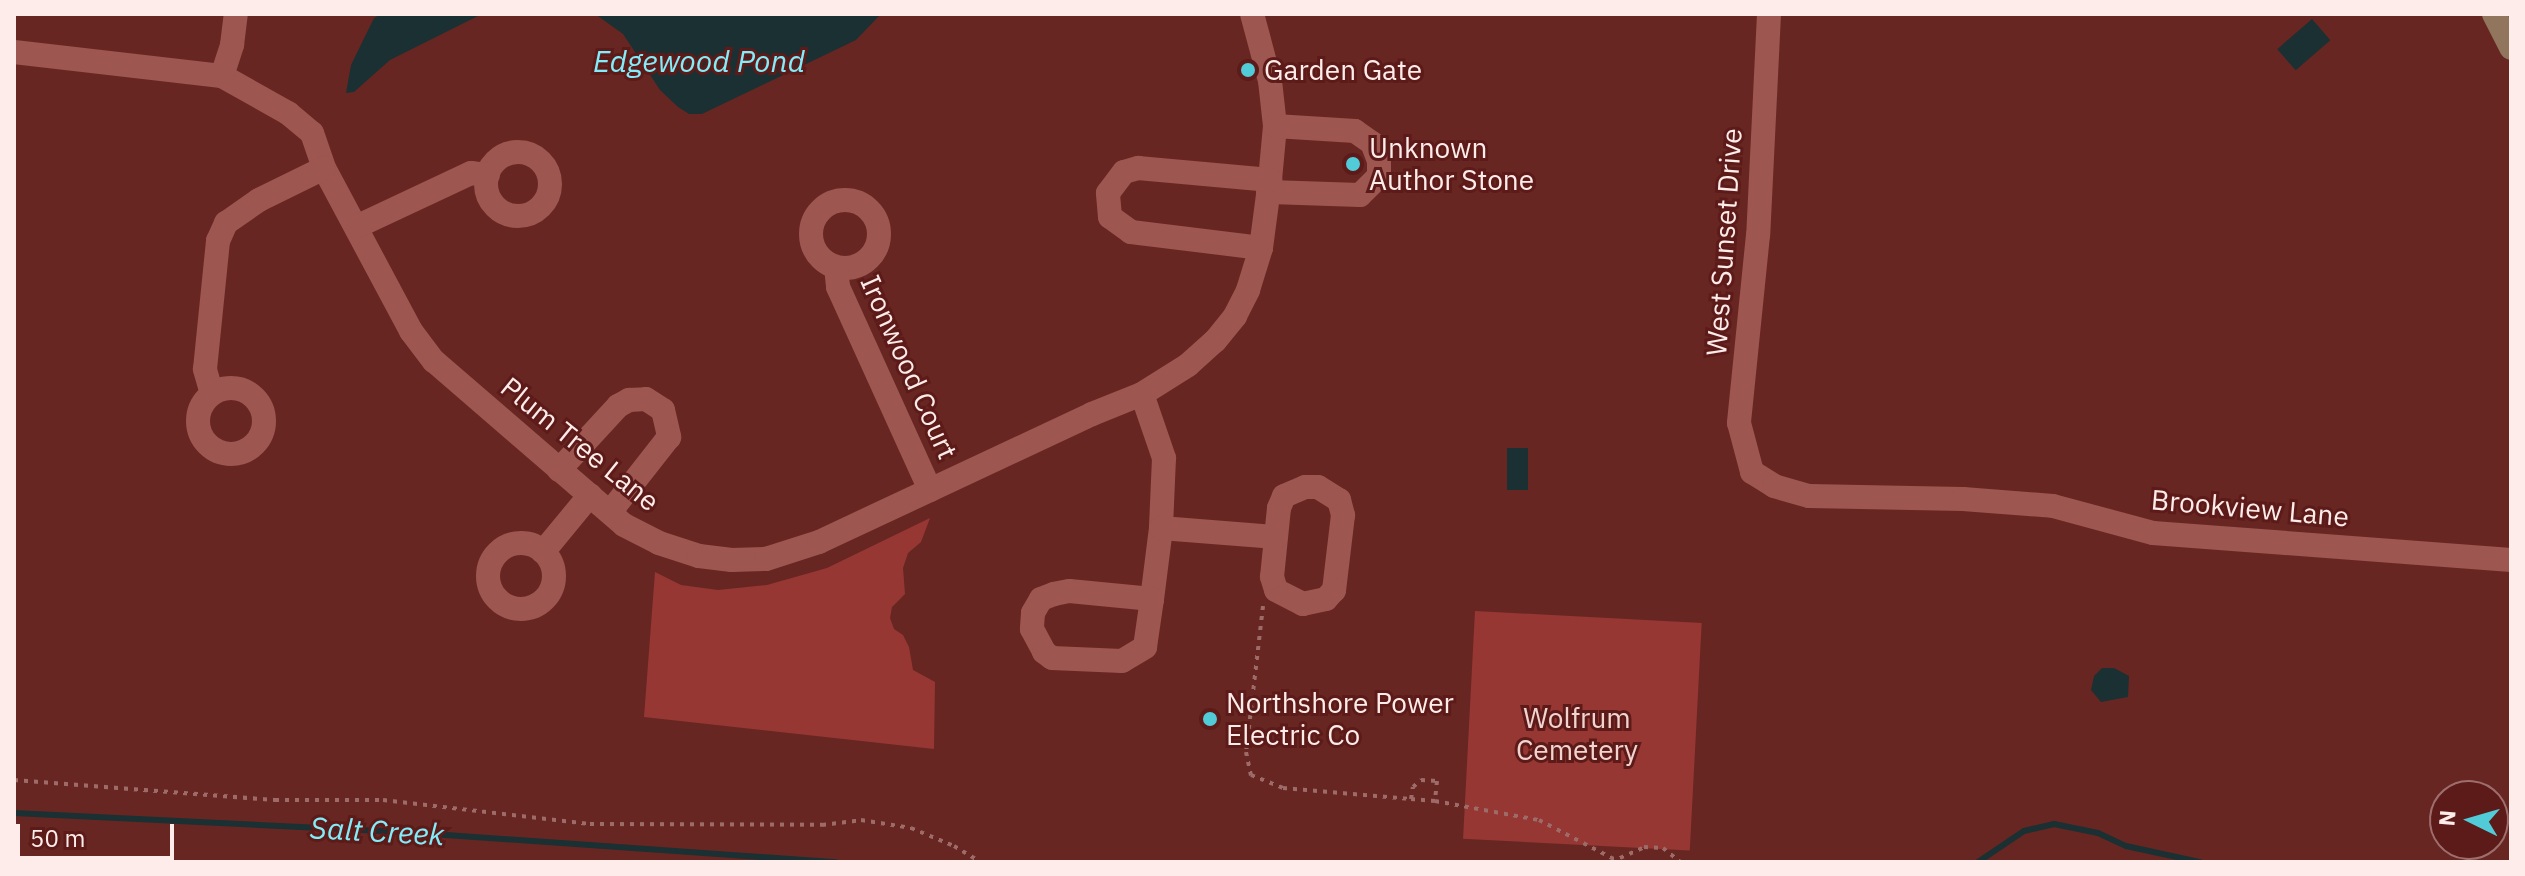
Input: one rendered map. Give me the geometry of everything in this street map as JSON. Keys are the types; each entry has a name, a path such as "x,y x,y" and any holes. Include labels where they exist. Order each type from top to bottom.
{"street":[{"path":"222,76 232,45 236,14"},
{"name":"Plum Tree Lane","path":"14,52 222,76 269,100 312,133 324,168 358,226 411,331 434,361 624,525 659,543 699,556 766,559 819,542 1142,394 1188,365 1215,341 1235,316 1248,290 1261,248 1269,186 1275,126 1264,50 1252,14"},
{"name":"West Sunset Drive","path":"1752,472 1739,423 1758,235 1769,14"},
{"path":"2494,14 2511,48"},
{"path":"1261,248 1131,232 1110,217 1108,193 1124,172 1138,168 1360,195 1379,176 1379,161 1372,143 1355,131 1275,126"},
{"path":"212,394 205,369 218,241 226,223 259,200 324,168"},
{"path":"358,226 471,173 488,175"},
{"name":"Ironwood Court","path":"836,267 838,287 930,490"},
{"path":"1142,394 1164,458 1161,528 1152,599 1145,647 1122,661 1052,658 1044,652 1032,629 1033,613 1041,599 1054,594 1069,591 1152,599"},
{"path":"559,470 618,406 629,400 646,399 663,410 669,437 611,511"},
{"name":"Brookview Lane","path":"1752,472 1774,486 1809,496 1963,499 2038,505 2153,533 2511,560"},
{"path":"1318,487 1339,500 1343,515 1334,590 1326,599 1303,604 1276,590 1272,577 1279,508 1291,491 1318,487"},
{"path":"543,552 590,495"},
{"path":"1161,528 1276,537"}],"path":[{"path":"1272,577 1262,608 1246,752 1251,775 1283,788 1435,801 1539,820 1614,861 1644,847 1663,848 1680,862"},
{"path":"14,780 275,800 383,800 590,824 822,825 872,821 911,828 954,846 981,862"},
{"path":"1411,799 1413,787 1421,780 1437,781 1435,801"}],"green space":[{"path":"930,518 921,542 908,553 903,568 905,594 892,607 890,618 894,629 903,635 909,647 913,670 935,682 934,749 644,717 655,572 681,585 718,590 767,585 827,568"},
{"name":"Wolfrum Cemetery","path":"1475,611 1702,623 1690,851 1463,839"}],"water":[{"path":"381,14 482,14 390,60 354,92 346,93 351,65 374,18"},
{"name":"Edgewood Pond","path":"595,14 881,14 856,40 702,114 689,114 660,90 623,34"},
{"path":"2312,19 2330,40 2296,70 2277,49"},
{"path":"1507,448 1528,448 1528,490 1507,490"},
{"path":"2102,668 2114,668 2129,676 2128,697 2101,702 2091,690 2094,676"}],"waterway":[{"name":"Salt Creek","path":"14,813 403,832 836,862"},
{"name":"Salt Creek","path":"1978,862 2024,831 2054,824 2098,833 2126,846 2200,862"}],"place":[{"name":"Garden Gate","path":"1248,70"},
{"name":"Unknown Author Stone","path":"1353,164"},
{"name":"Northshore Power Electric Co","path":"1210,719"}]}
